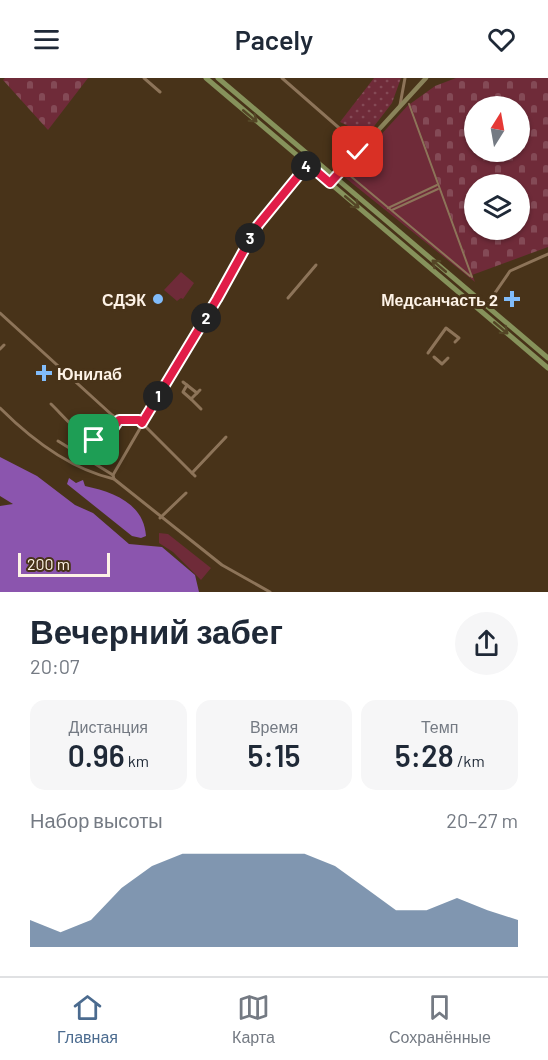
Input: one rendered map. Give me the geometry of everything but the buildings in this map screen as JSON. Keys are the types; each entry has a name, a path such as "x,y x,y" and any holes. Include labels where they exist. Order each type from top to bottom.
{"main road":[{"path":"206,78 548,368"},
{"path":"218,78 548,358"},
{"path":"330,183 426,78"}],"street":[{"path":"144,78 160,92"},
{"path":"282,78 362,148"},
{"path":"400,105 405,78"},
{"path":"348,174 472,277 409,104"},
{"path":"113,477 258,225 313,158"},
{"path":"388,208 438,187"},
{"path":"392,210 438,187"},
{"path":"486,306 510,270 548,254"},
{"path":"288,298 316,264"},
{"path":"0,313 119,420 139,420 193,475 226,437"},
{"path":"428,353 446,328 459,338 455,342"},
{"path":"0,349 4,345"},
{"path":"434,357 442,364 448,358"},
{"path":"183,382 198,391 192,399"},
{"path":"187,385 183,392 201,409"},
{"path":"51,404 89,438 98,441 105,440 119,420"},
{"path":"0,408 17,425 52,451 97,475 113,477"},
{"path":"58,441 113,477 160,518 222,565 270,592"},
{"path":"160,518 186,493"}],"green space":[{"path":"5,78 88,78 48,130 3,80"},
{"path":"374,78 401,78 392,103 365,138 360,140 352,132 352,128 340,122"},
{"path":"456,78 548,78 548,247 472,275 410,104 435,86"},
{"path":"410,103 475,282 343,176"},
{"path":"181,272 194,283 183,299 177,301 164,290"},
{"path":"159,533 168,534 211,568 201,580 173,552 159,543"}],"shaded area":[{"path":"0,457 37,476 75,505 93,513 129,544 162,547 195,575 199,592 0,592 0,506 13,504 0,496"},
{"path":"69,478 76,483 83,480 85,486 126,501 140,516 146,536 141,538 132,536 67,484"}],"place":[{"name":"СДЭК","path":"158,299"},
{"name":"Медсанчасть 2","path":"512,299"},
{"name":"Юнилаб","path":"44,373"}],"route":[{"path":"94,440 105,440 119,420 139,420 142,423 217,299 258,225 308,164 330,183 358,152"}]}
